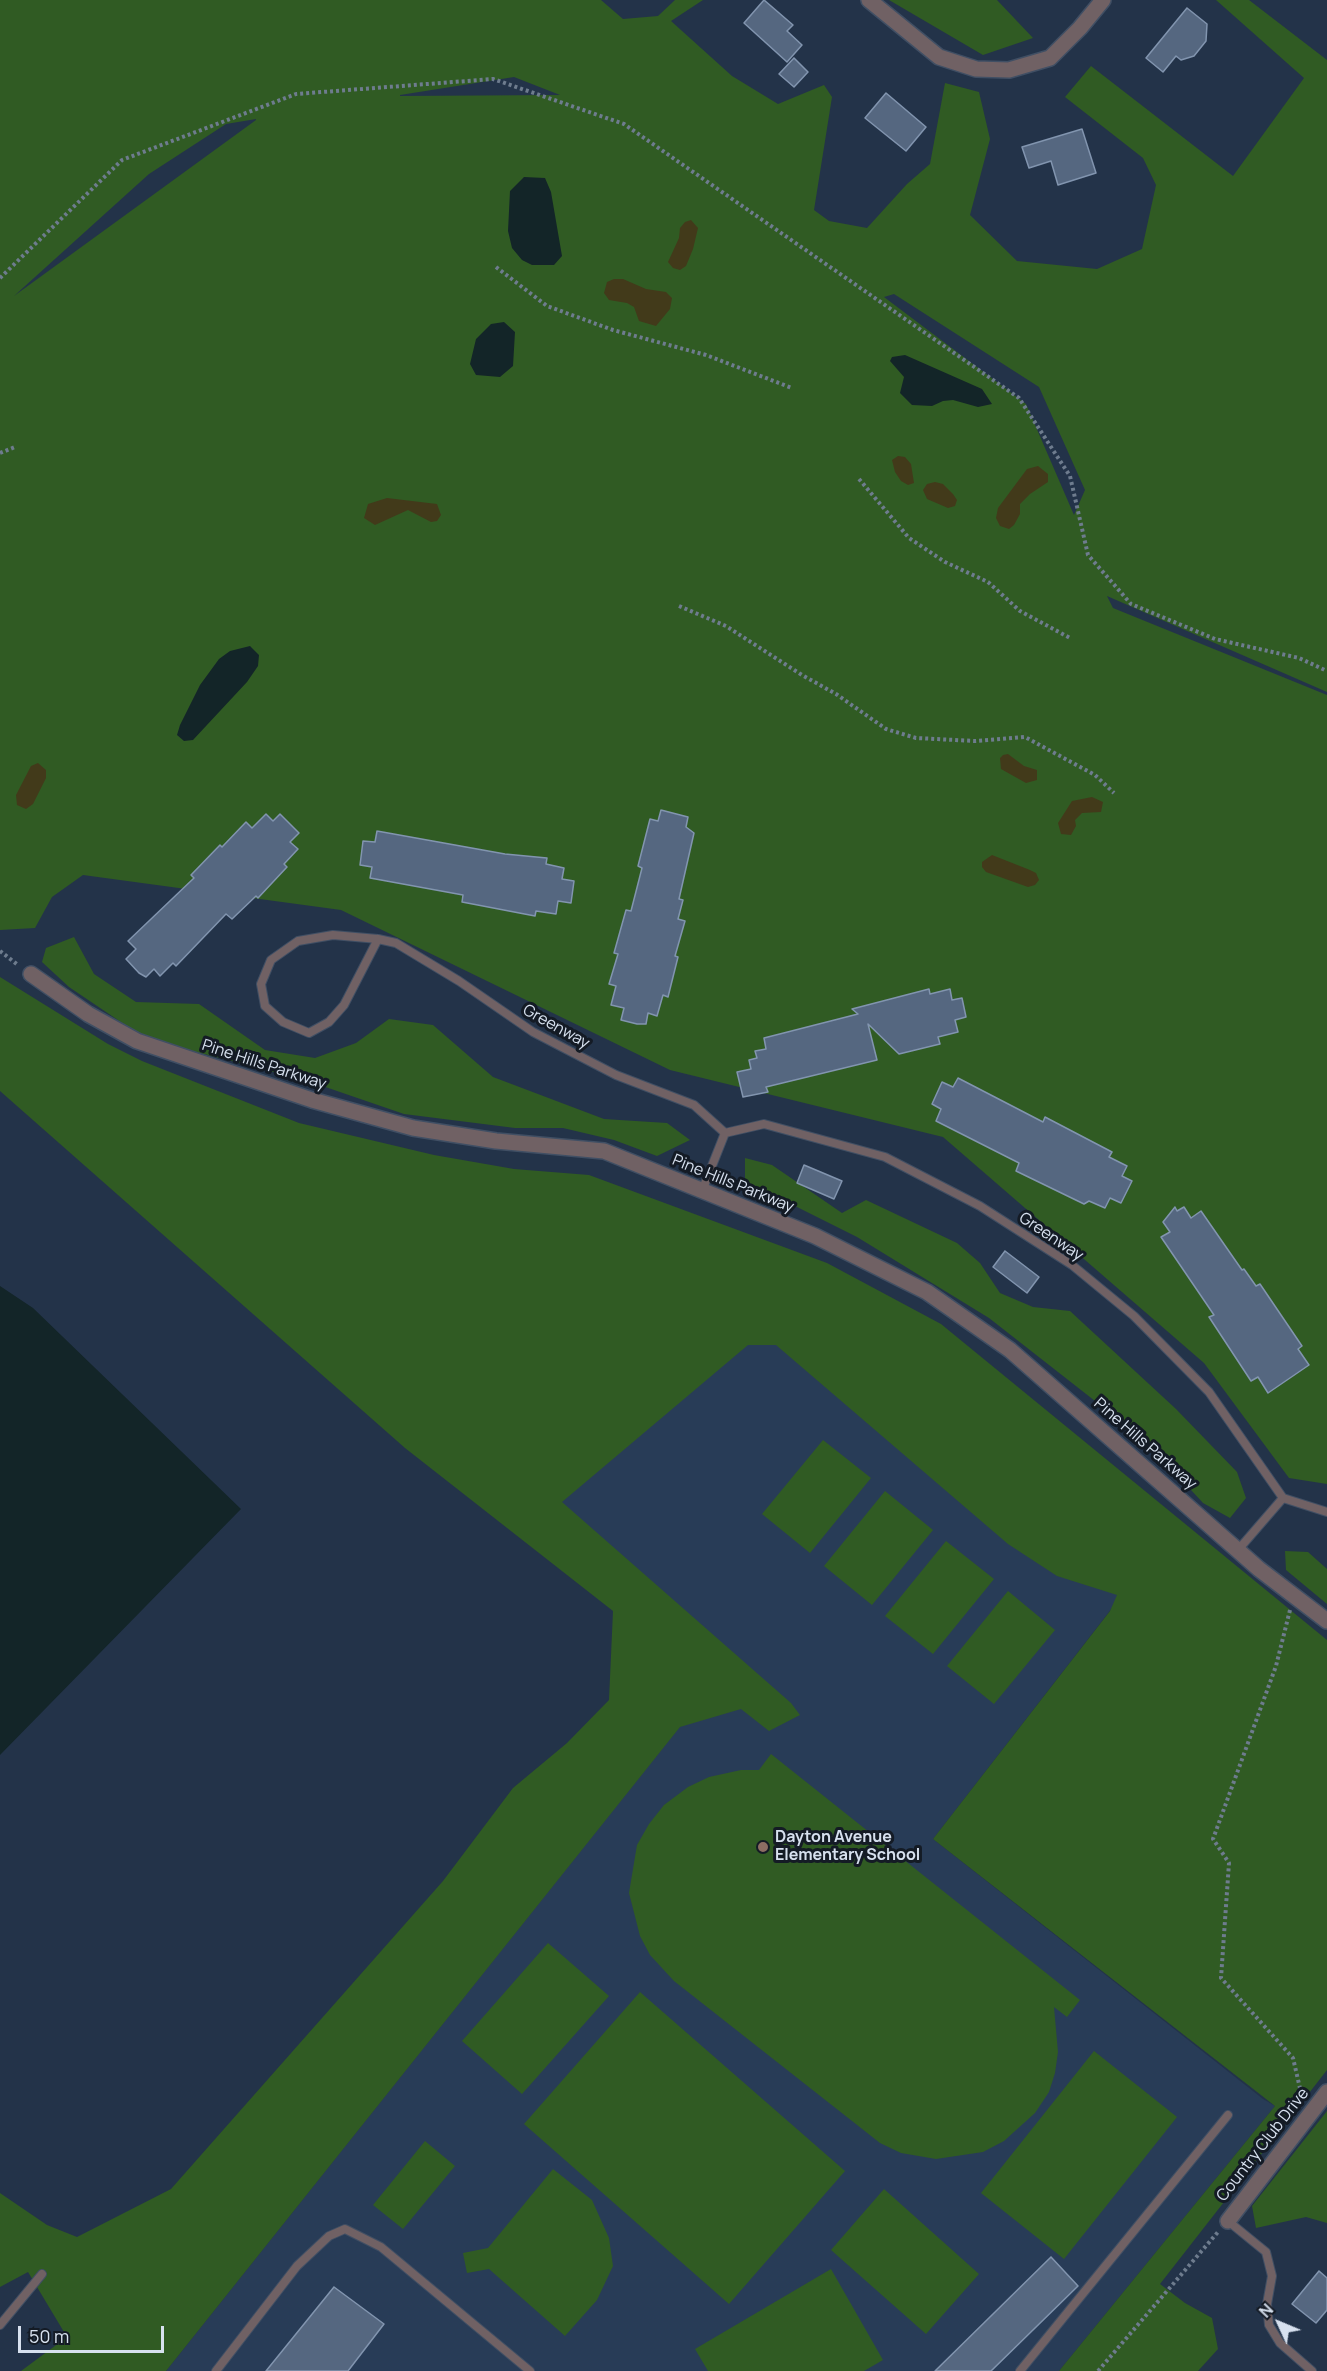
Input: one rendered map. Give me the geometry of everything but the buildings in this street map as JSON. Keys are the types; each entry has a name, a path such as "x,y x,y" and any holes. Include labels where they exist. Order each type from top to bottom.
{"street":[{"path":"869,0 939,57 976,69 1009,70 1050,58 1080,28 1103,0"},
{"name":"Pine Hills Parkway","path":"31,974 88,1014 137,1041 312,1100 413,1128 496,1141 604,1151 815,1236 927,1292 1010,1350 1238,1550 1327,1621"},
{"name":"Country Club Drive","path":"1228,2220 1327,2092"}],"lane":[{"name":"Greenway","path":"378,939 344,1005 329,1022 309,1033 283,1022 265,1006 261,984 271,960 298,941 333,935 378,939 396,943 459,981 533,1032 616,1075 694,1105 725,1133 764,1124 885,1157 980,1206 1072,1265 1134,1316 1209,1392 1283,1498"},
{"path":"702,1191 725,1133"},
{"path":"1238,1550 1283,1498 1327,1512"},
{"path":"1020,2371 1228,2115"},
{"path":"1228,2220 1266,2252 1272,2276 1267,2304 1269,2325 1280,2343 1312,2371"},
{"path":"216,2371 297,2266 329,2236 345,2229 381,2247 530,2371"},
{"path":"0,2325 42,2274"}],"path":[{"path":"0,278 122,160 296,94 493,79 624,124 1019,398 1070,476 1088,555 1131,604 1215,639 1299,658 1327,671"},
{"path":"496,267 547,306 613,330 706,355 792,388"},
{"path":"0,453 15,447"},
{"path":"859,479 909,538 945,562 988,582 1020,611 1070,639"},
{"path":"679,606 726,626 836,694 886,729 916,738 975,741 1025,737 1095,775 1114,794"},
{"path":"0,951 31,974"},
{"path":"1294,1595 1276,1666 1213,1839 1229,1863 1221,1978 1293,2058 1306,2118"},
{"path":"1098,2371 1228,2220"}],"shaded area":[{"path":"524,177 545,178 551,192 562,256 554,265 532,265 522,260 512,248 508,231 510,191"},
{"path":"504,322 515,332 513,366 500,377 476,375 470,364 476,339 491,324"},
{"path":"905,355 982,389 992,404 978,407 953,400 932,406 912,405 900,393 904,377 890,361 892,357"},
{"path":"250,646 259,655 258,666 247,682 193,740 184,741 177,735 200,685 219,659 230,651"},
{"path":"0,1286 33,1308 241,1509 0,1755"},
{"name":"Dayton Avenue Elementary School","path":"780,1311 1129,1586 933,1839 1263,2099 1275,2106 1059,2371 166,2371 724,1671 544,1510"}],"green space":[{"path":"0,0 601,0 623,19 658,16 675,0 703,0 671,21 732,76 778,104 824,85 832,97 814,210 829,221 867,228 907,184 930,164 945,83 979,92 990,139 970,215 1017,261 1097,269 1142,249 1156,185 1143,158 1065,97 1091,66 1233,176 1304,78 1216,0 1249,0 1327,60 1327,692 1107,596 1113,608 1327,695 1327,1484 1289,1478 1204,1363 943,1137 670,1070 341,910 83,875 52,897 35,928 0,930","holes":["514,77 560,95 400,96 400,95","256,119 14,296 149,174 226,124","894,294 1039,387 1085,490 1074,515 1026,404 884,297"]},
{"path":"889,0 997,0 1033,38 983,55"},
{"path":"74,937 94,974 136,1002 199,1004 265,1050 315,1058 356,1043 389,1019 433,1025 493,1077 604,1119 667,1123 690,1140 657,1156 614,1140 563,1128 515,1128 404,1114 305,1080 146,1039 69,987 42,962 46,948"},
{"path":"0,977 108,1044 142,1061 299,1123 434,1155 514,1169 589,1175 827,1263 941,1324 1327,1640 1327,2070 1160,2284 1185,2303 1212,2318 1218,2349 1198,2371 1059,2371 1275,2106 933,1839 1110,1611 1117,1595 1057,1576 1008,1544 776,1345 748,1345 562,1502 791,1703 800,1715 769,1731 741,1709 680,1727 166,2371 21,2371 67,2337 28,2272 0,2287 0,2193 47,2225 77,2237 171,2189 443,1881 513,1788 567,1743 609,1700 613,1611 405,1448 0,1091"},
{"path":"745,1158 772,1165 842,1213 866,1200 957,1243 980,1263 1000,1293 1033,1307 1070,1311 1176,1409 1237,1472 1246,1498 1230,1518 1203,1503 1180,1478 1095,1401 989,1318 857,1237 745,1181"},
{"path":"823,1440 871,1478 810,1553 762,1514"},
{"path":"885,1491 933,1530 872,1605 824,1566"},
{"path":"946,1541 994,1579 933,1654 885,1616"},
{"path":"1285,1551 1308,1552 1327,1569 1327,1604 1286,1570"},
{"path":"1008,1591 1055,1630 994,1704 947,1666"},
{"path":"771,1754 1080,2000 1067,2017 1054,2007 1058,2052 1049,2092 1035,2113 1004,2141 983,2152 936,2159 901,2153 880,2143 674,1981 650,1955 640,1936 629,1893 637,1845 649,1824 664,1805 688,1787 709,1777 741,1770 759,1770"},
{"path":"548,1943 609,1996 522,2094 462,2041"},
{"path":"640,1992 845,2171 729,2304 524,2124"},
{"path":"1094,2051 1177,2117 1064,2259 981,2193"},
{"path":"1327,2111 1327,2223 1306,2217 1256,2228 1252,2206"},
{"path":"425,2141 455,2166 403,2229 373,2205"},
{"path":"553,2169 592,2200 609,2238 613,2266 597,2300 565,2336 489,2269 467,2273 463,2253 488,2248"},
{"path":"884,2189 979,2274 926,2334 831,2250"},
{"path":"831,2269 883,2360 864,2371 708,2371 695,2349"}],"sand":[{"path":"691,220 698,228 693,249 686,266 680,270 673,268 668,262 679,238 680,228 685,222"},
{"path":"623,279 646,289 666,292 672,298 670,309 656,326 639,321 634,307 627,303 609,300 604,293 607,282"},
{"path":"898,456 905,457 911,464 914,483 908,485 901,481 895,472 892,460"},
{"path":"1038,466 1048,474 1048,482 1020,504 1020,514 1014,525 1009,529 1000,526 996,518 998,508 1027,469"},
{"path":"935,482 943,484 953,494 957,500 955,506 948,508 927,499 923,490 927,484"},
{"path":"387,498 437,504 441,515 437,521 431,522 408,510 375,525 364,518 368,504"},
{"path":"1008,754 1024,766 1037,770 1037,780 1026,783 1001,769 1000,758"},
{"path":"38,763 46,770 46,778 33,804 26,809 17,805 16,795 31,766"},
{"path":"1092,797 1103,802 1101,812 1082,813 1075,820 1076,826 1071,835 1061,834 1058,823 1072,801"},
{"path":"992,855 1036,873 1039,880 1035,885 1028,887 986,872 982,867 982,862"}],"place":[{"name":"Dayton Avenue Elementary School","path":"763,1847"}]}
